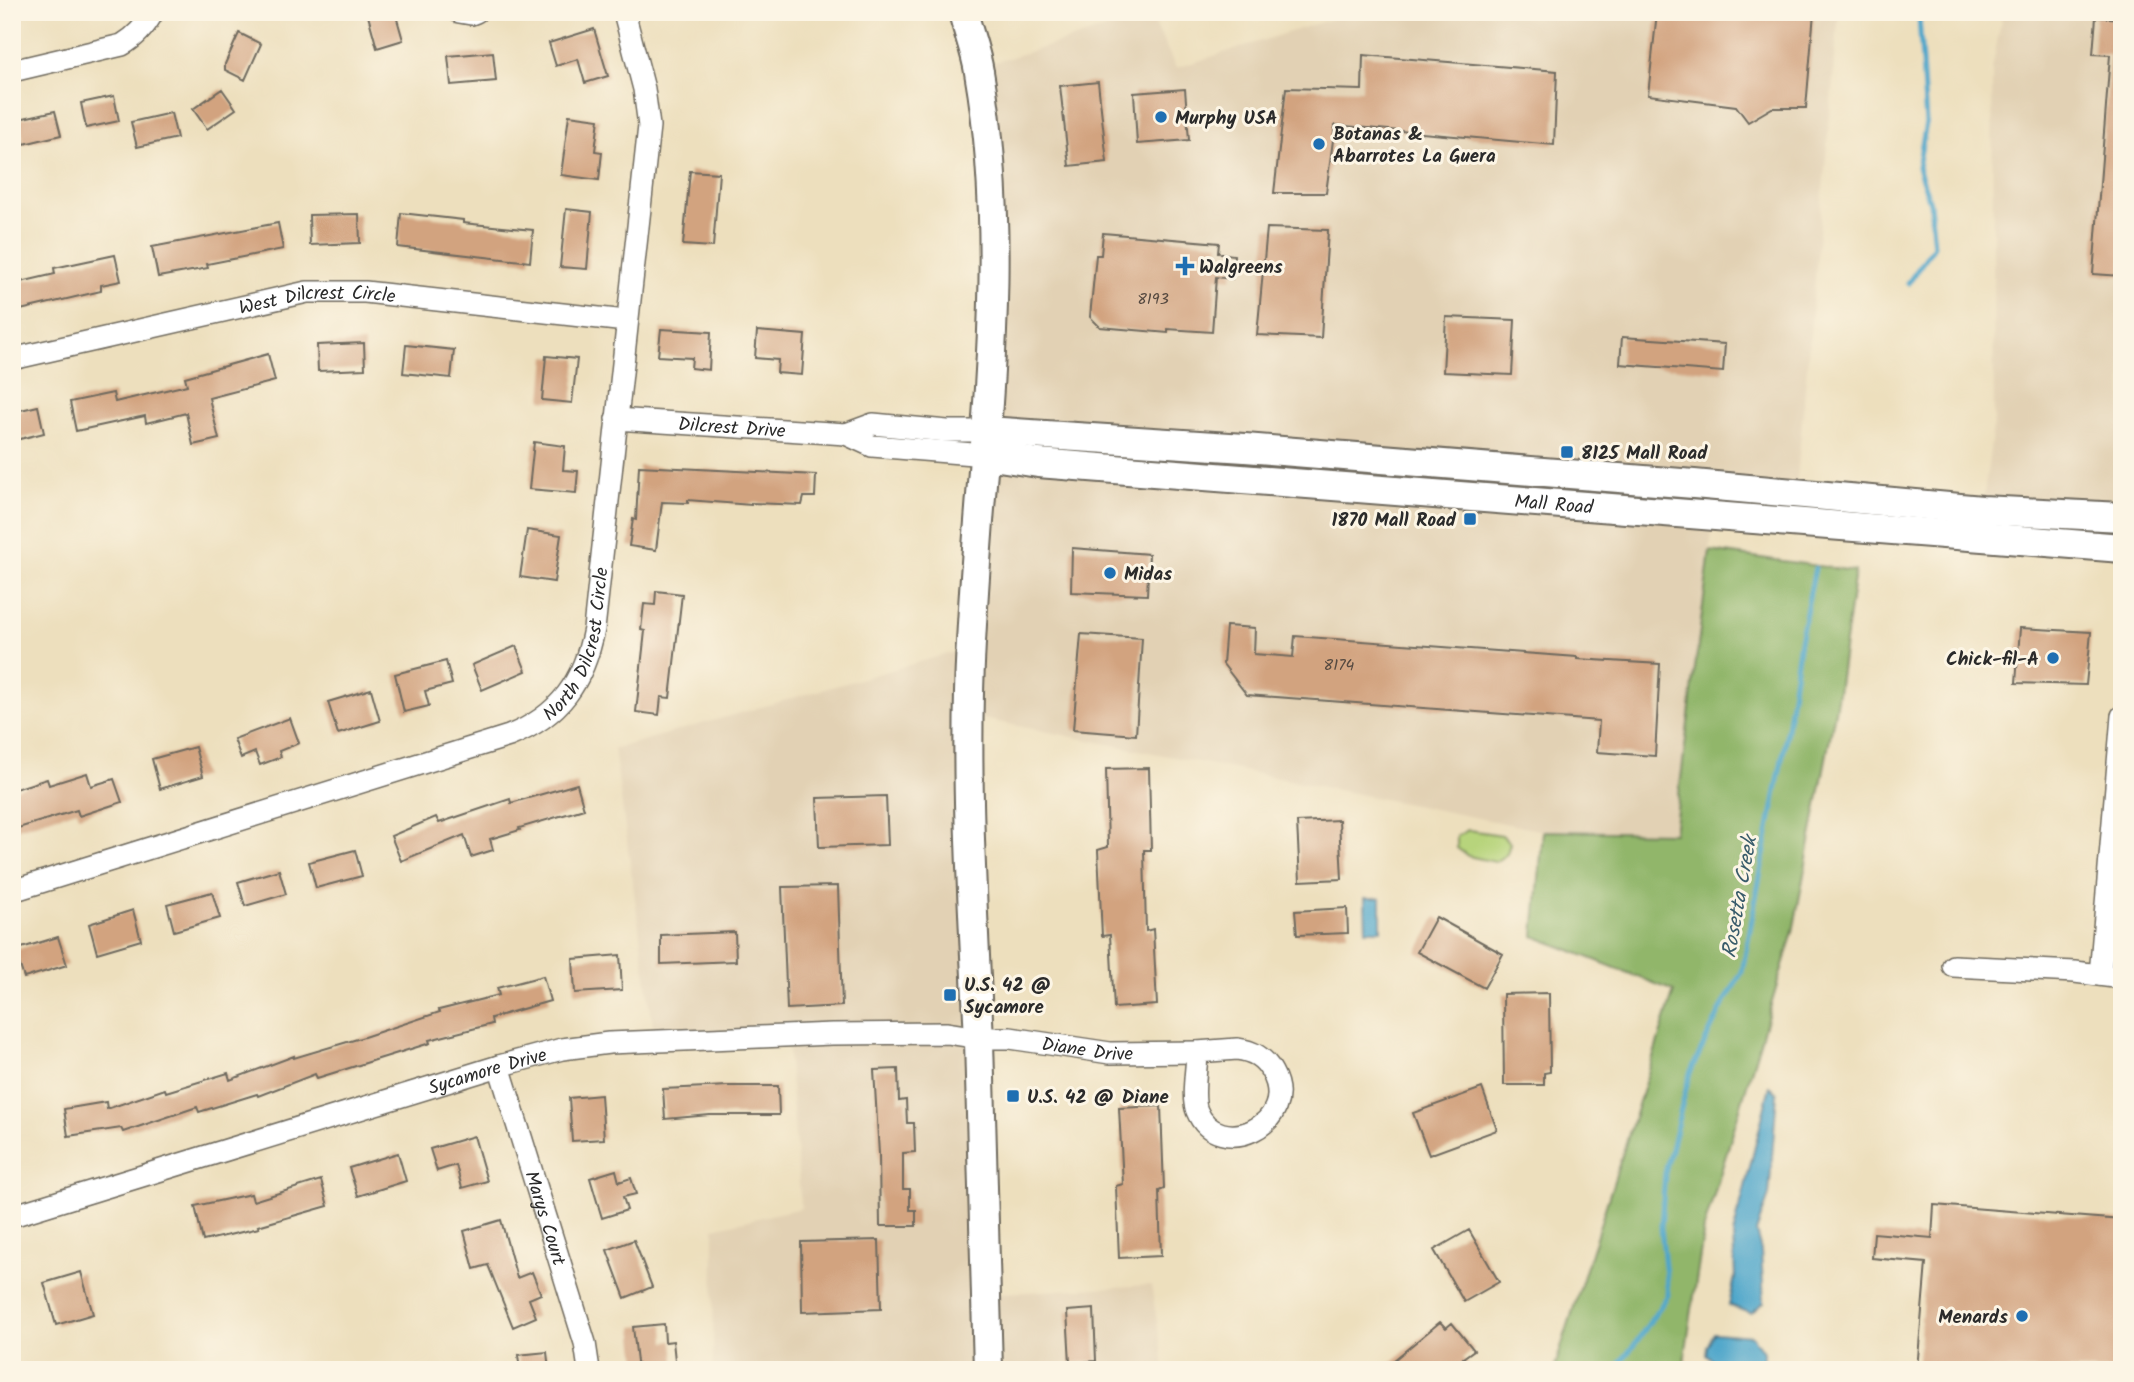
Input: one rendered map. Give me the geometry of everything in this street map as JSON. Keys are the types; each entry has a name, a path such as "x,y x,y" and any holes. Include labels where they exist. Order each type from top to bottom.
{"main road":[{"path":"963,12 979,67 993,181 994,231 986,443 969,691 968,810 979,1038 988,1370"},
{"name":"Mall Road","path":"986,443 1257,449 1982,510 2122,517"},
{"name":"Mall Road","path":"986,443 1038,463 2122,548"}],"street":[{"path":"12,71 122,45 133,39 146,25 153,12"},
{"path":"459,12 476,12"},
{"name":"North Dilcrest Circle","path":"12,891 509,736 541,720 570,692 589,653 594,629 649,126 644,89 624,12"},
{"name":"West Dilcrest Circle","path":"12,359 307,292 365,292 626,321"},
{"name":"Dilcrest Drive","path":"616,419 846,434 872,446 986,443"},
{"path":"2100,975 2122,716"},
{"path":"1953,966 2122,978"},
{"name":"Sycamore Drive","path":"12,1216 562,1049 621,1042 925,1033 979,1038"},
{"name":"Diane Drive","path":"979,1038 1010,1038 1110,1053 1237,1049 1248,1051 1258,1055 1270,1067 1277,1080 1279,1094 1275,1109 1264,1124 1250,1132 1231,1135 1217,1132 1205,1124 1197,1112 1195,1102 1197,1052"},
{"name":"Marys Court","path":"499,1066 585,1343 589,1370"}],"shaded area":[{"path":"1353,12 1839,12 1793,522 1714,517 1674,833 1543,831 973,717 986,1294 1151,1285 1165,1370 713,1370 714,1228 801,1208 787,1037 655,1041 614,749 972,647 986,455 979,67 1151,15 1176,68"},
{"path":"2003,12 2122,12 2122,517 1982,510 1994,420 1992,69"}],"green space":[{"path":"1710,551 1855,571 1836,706 1793,932 1704,1228 1683,1370 1554,1370 1674,991 1534,936 1543,831 1674,833"},
{"path":"1468,830 1502,835 1510,843 1507,854 1495,862 1468,856 1457,848 1457,836"}],"water":[{"path":"1365,898 1381,898 1381,930 1366,930"},
{"path":"1770,1086 1777,1093 1769,1195 1756,1232 1761,1251 1764,1302 1751,1313 1729,1305 1735,1277 1733,1235"},
{"path":"1714,1333 1752,1336 1763,1352 1762,1370 1717,1370 1719,1366 1706,1355 1707,1346"}],"building":[{"path":"367,12 395,12 403,40 377,48"},
{"path":"1657,12 1814,12 1806,108 1772,108 1748,122 1736,106 1648,95"},
{"path":"2096,17 2122,19 2122,276 2093,274 2110,55 2093,54"},
{"path":"594,29 608,76 585,83 578,59 556,66 549,43"},
{"path":"239,33 261,44 245,80 225,70 225,64"},
{"path":"493,52 496,81 451,85 448,56"},
{"path":"1363,55 1557,71 1554,145 1335,125 1326,193 1274,193 1286,88 1362,90"},
{"path":"1098,82 1107,162 1069,166 1060,86"},
{"path":"222,89 236,109 207,129 193,109"},
{"name":"Murphy USA","path":"1185,89 1189,140 1137,144 1134,93"},
{"path":"114,96 119,121 86,128 81,103"},
{"path":"55,111 61,135 24,144 19,119"},
{"path":"171,113 177,138 137,147 131,122"},
{"path":"569,115 599,119 595,151 602,152 599,180 561,175"},
{"path":"690,171 719,173 713,247 683,245"},
{"path":"566,209 592,212 587,269 560,267"},
{"path":"401,213 533,230 530,262 398,247"},
{"path":"359,214 360,243 310,245 309,215"},
{"path":"278,223 283,249 207,264 208,268 158,277 152,247"},
{"path":"1267,228 1328,230 1321,338 1257,335"},
{"name":"Walgreens","path":"1103,233 1219,243 1218,253 1234,255 1232,279 1216,277 1212,332 1168,329 1168,333 1100,327 1090,317 1096,255 1101,255"},
{"path":"115,255 121,281 101,285 101,291 12,312 12,284 55,274 54,268"},
{"path":"1446,317 1515,320 1512,375 1443,372"},
{"path":"661,329 711,332 709,370 691,368 692,358 658,356"},
{"path":"757,331 805,335 802,375 777,373 778,360 755,358"},
{"path":"1622,337 1725,344 1723,372 1620,364"},
{"path":"364,343 365,369 318,371 317,345"},
{"path":"406,345 454,350 451,378 403,373"},
{"path":"268,354 275,381 209,398 219,439 193,445 186,413 146,423 145,416 76,431 70,402 113,393 115,402 187,385 185,377"},
{"path":"546,356 577,359 572,403 542,400"},
{"path":"38,406 44,433 12,441 12,412"},
{"path":"534,442 565,446 563,470 578,471 576,493 529,489"},
{"path":"639,466 816,475 815,497 804,497 802,505 751,505 688,500 688,503 662,502 656,550 629,546 633,519 636,520"},
{"path":"527,530 561,535 554,582 520,577"},
{"name":"Midas","path":"1072,548 1149,554 1147,595 1071,592"},
{"path":"656,591 682,594 670,698 661,697 659,715 636,712 645,631 641,630 644,604 655,605"},
{"path":"1226,626 1255,628 1254,654 1293,657 1295,636 1660,664 1655,756 1597,752 1599,721 1247,695 1223,664"},
{"name":"Chick-fil-A","path":"2020,628 2091,632 2086,685 2016,683"},
{"path":"1081,634 1142,638 1136,735 1073,730"},
{"path":"516,646 526,671 482,690 472,665"},
{"path":"446,661 452,684 425,691 429,706 404,712 395,674"},
{"path":"371,689 380,721 338,734 328,702"},
{"path":"290,718 299,743 279,751 281,757 260,765 255,752 241,758 234,739"},
{"path":"195,747 203,776 160,789 152,759"},
{"path":"1149,768 1151,850 1144,850 1146,931 1153,929 1157,1005 1114,1008 1110,935 1102,936 1098,850 1108,847 1106,769"},
{"path":"87,773 91,786 114,779 122,802 79,816 77,810 12,830 12,790 47,779 49,785"},
{"path":"577,784 584,809 490,839 493,850 471,857 464,835 401,861 391,836 436,817 439,823 510,799 511,803"},
{"path":"886,796 888,845 819,847 817,798"},
{"path":"1339,820 1342,879 1300,881 1297,822"},
{"path":"355,850 362,876 316,888 309,862"},
{"path":"279,870 286,894 245,906 238,882"},
{"path":"838,886 842,1006 787,1009 782,887"},
{"path":"212,892 220,918 174,931 167,904"},
{"path":"1347,908 1348,933 1297,935 1295,911"},
{"path":"133,910 141,940 97,953 89,924"},
{"path":"1436,917 1503,954 1484,988 1417,952"},
{"path":"735,932 736,961 661,964 661,935"},
{"path":"58,937 67,965 24,978 15,950"},
{"path":"620,955 622,990 575,993 573,959"},
{"path":"543,976 550,1001 491,1018 492,1024 429,1040 430,1043 317,1078 315,1074 258,1096 257,1094 199,1112 197,1107 123,1132 121,1128 68,1136 64,1109 106,1102 107,1109 165,1089 166,1092 228,1073 230,1080 294,1056 364,1037 440,1012 439,1010 499,995 497,988"},
{"path":"1549,993 1550,1072 1544,1073 1544,1085 1504,1085 1503,994"},
{"path":"898,1069 899,1101 906,1100 907,1123 914,1123 915,1152 903,1153 903,1189 910,1189 910,1210 916,1210 916,1226 880,1226 874,1070"},
{"path":"778,1086 779,1115 710,1115 665,1119 663,1089"},
{"path":"1482,1088 1497,1130 1429,1155 1413,1113"},
{"path":"601,1095 604,1139 572,1141 569,1098"},
{"path":"1161,1106 1164,1189 1159,1191 1161,1256 1119,1258 1116,1186 1123,1184 1119,1108"},
{"path":"474,1136 487,1181 462,1188 456,1165 437,1171 430,1149"},
{"path":"398,1153 406,1181 358,1196 349,1168"},
{"path":"616,1170 619,1182 631,1178 636,1194 623,1197 627,1210 602,1218 590,1178"},
{"path":"321,1180 328,1206 258,1226 259,1228 203,1241 195,1206 251,1194 253,1201"},
{"name":"Menards","path":"1934,1205 2122,1220 2122,1370 1917,1370 1926,1263 1872,1258 1874,1233 1932,1238"},
{"path":"501,1220 517,1278 532,1272 541,1294 529,1299 536,1317 513,1327 488,1265 474,1269 464,1231"},
{"path":"1469,1230 1499,1282 1464,1302 1434,1250"},
{"path":"634,1240 652,1287 625,1298 607,1250"},
{"path":"879,1240 881,1309 802,1312 801,1242"},
{"path":"81,1272 93,1314 56,1325 44,1283"},
{"path":"1094,1309 1096,1361 1070,1363 1067,1311"},
{"path":"1440,1322 1446,1328 1452,1323 1474,1350 1463,1358 1472,1370 1382,1370"},
{"path":"664,1324 665,1342 673,1341 676,1370 638,1370 633,1327"},
{"path":"547,1352 549,1370 520,1370 518,1355"}],"waterway":[{"name":"Rosetta Creek","path":"1908,283 1934,246 1930,203 1918,167 1926,123 1919,16 1922,12"},
{"name":"Rosetta Creek","path":"1614,1370 1668,1295 1661,1227 1665,1173 1690,1073 1742,972 1815,568"}],"place":[{"name":"Murphy USA","path":"1161,117"},
{"name":"Botanas & Abarrotes La Guera","path":"1319,144"},
{"name":"Walgreens","path":"1185,266"},
{"name":"8125 Mall Road","path":"1567,452"},
{"name":"1870 Mall Road","path":"1470,519"},
{"name":"Midas","path":"1110,573"},
{"name":"Chick-fil-A","path":"2053,658"},
{"name":"U.S. 42 @ Sycamore","path":"950,995"},
{"name":"U.S. 42 @ Diane","path":"1013,1096"},
{"name":"Menards","path":"2022,1316"}]}
